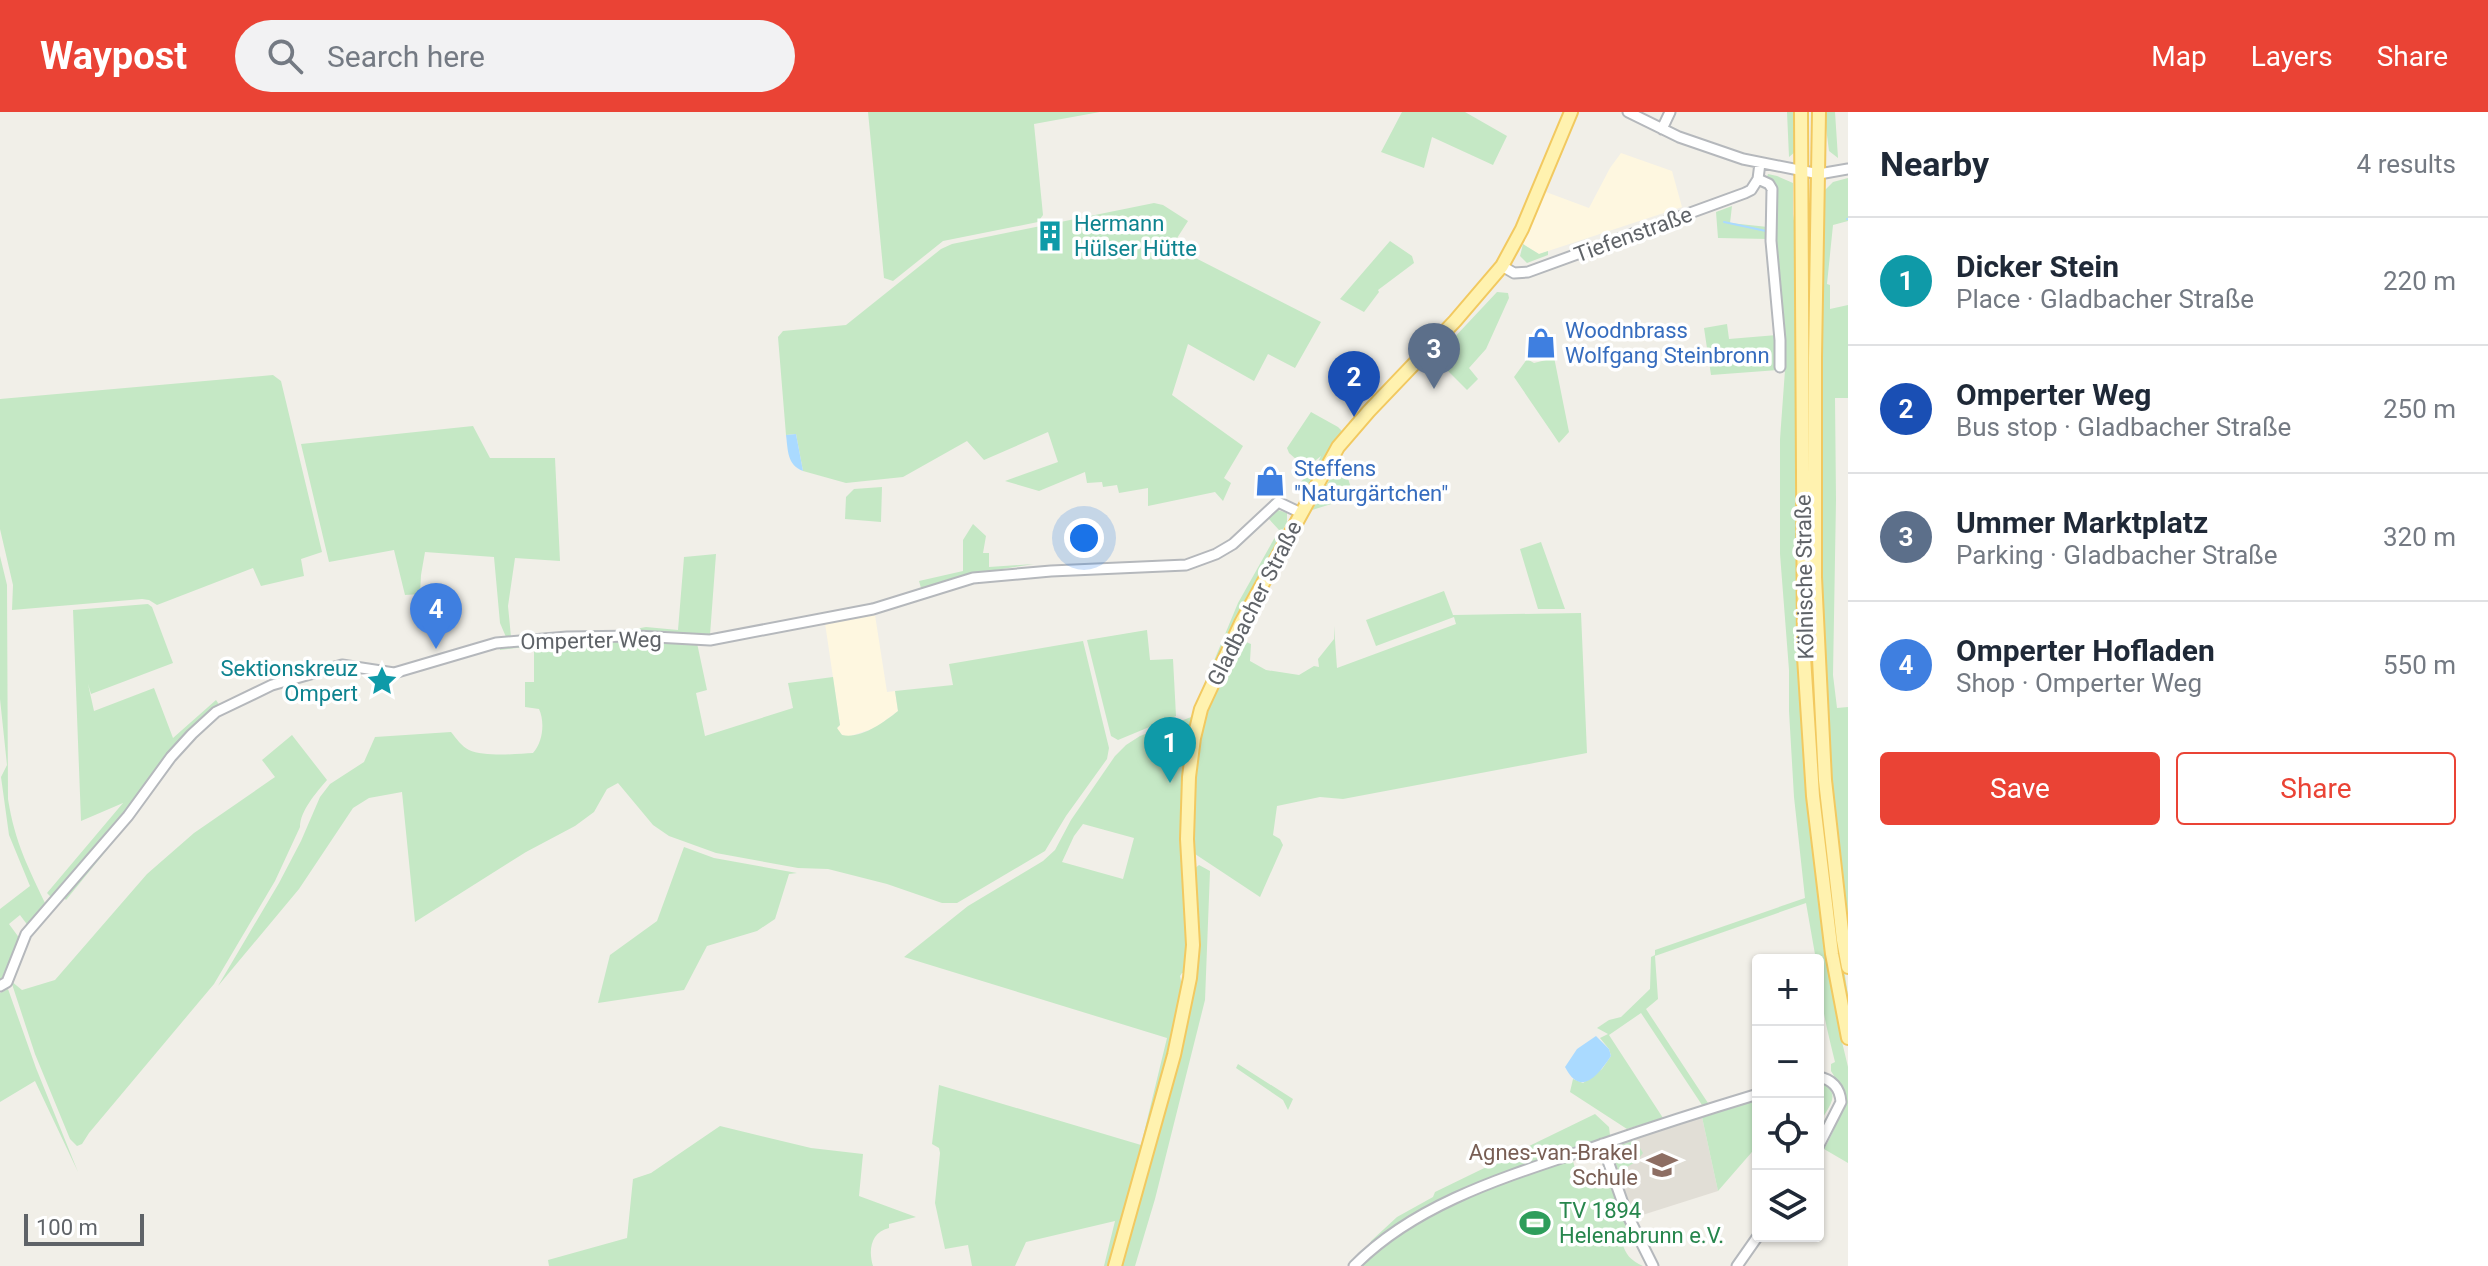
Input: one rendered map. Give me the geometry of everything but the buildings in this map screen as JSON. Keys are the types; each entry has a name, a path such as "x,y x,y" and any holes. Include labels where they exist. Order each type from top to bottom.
{"main road":[{"name":"Gladbacher Straße","path":"1115,1266 1174,1055 1190,978 1193,945 1187,839 1189,777 1201,709 1241,623 1338,447 1502,266 1535,200 1571,112"},
{"name":"Kölnische Straße","path":"1801,112 1804,657 1817,828 1832,954 1848,1038"},
{"name":"Kölnische Straße","path":"1819,112 1815,577 1825,780 1848,967"}],"street":[{"path":"1628,112 1709,148 1760,163 1819,174 1848,169"},
{"path":"1662,129 1670,112"},
{"path":"1760,163 1758,179 1772,189 1771,241 1780,367"},
{"name":"Tiefenstraße","path":"1502,266 1514,273 1528,272 1718,204 1751,190 1758,179"},
{"name":"Omperter Weg","path":"0,986 7,982 26,934 128,816 171,757 216,712 272,685 342,665 394,673 496,643 581,636 710,640 873,609 973,578 1186,565 1233,544 1278,502 1301,513"},
{"path":"1824,1080 1834,1084 1841,1095 1840,1107 1824,1136"},
{"path":"1354,1266 1367,1252 1412,1221 1472,1191 1627,1134 1752,1096"},
{"path":"1602,1144 1626,1212 1653,1266"},
{"path":"1737,1266 1754,1242"}],"shaded area":[{"path":"1621,153 1672,171 1682,207 1539,254 1523,244 1546,192 1589,208"},
{"path":"875,615 887,692 895,691 898,711 875,728 847,737 837,728 840,725 825,623"},
{"name":"Agnes-van-Brakel Schule","path":"1702,1117 1718,1191 1633,1218 1606,1147"}],"green space":[{"path":"868,112 1100,112 1034,124 1043,215 1038,222 943,241 893,281 884,278"},
{"path":"1402,112 1465,112 1507,136 1493,165 1432,137 1424,168 1381,152"},
{"path":"1787,112 1797,112 1795,152 1789,157"},
{"path":"1824,112 1835,112 1838,158 1829,151"},
{"path":"1768,174 1793,183 1796,234 1798,651 1818,897 1838,1025 1848,1067 1848,1163 1824,1149 1838,1119 1840,1100 1831,1071 1831,1064 1835,1062 1824,1011 1824,954 1815,954 1806,903 1655,956 1658,999 1646,1009 1708,1103 1702,1105 1641,1013 1609,1035 1663,1118 1627,1129 1570,1092 1573,1079 1583,1083 1602,1069 1611,1056 1600,1038 1608,1034 1597,1028 1621,1017 1650,989 1651,957 1655,955 1655,950 1805,898 1794,797 1780,554 1780,439 1785,370 1773,239 1775,194 1766,179"},
{"path":"1848,178 1848,221 1833,225 1827,284 1830,285 1830,309 1848,305 1848,398 1835,398 1833,675 1837,708 1848,707 1848,927 1828,751 1823,628 1820,309 1824,191 1833,182"},
{"path":"1807,189 1814,722 1828,865 1848,1012 1831,910 1819,808 1812,705 1806,499"},
{"path":"1154,203 1163,205 1188,221 1172,246 1321,322 1295,368 1268,354 1254,381 1188,344 1172,395 1243,446 1224,478 1231,483 1223,501 1215,492 1148,506 1148,488 1119,493 1117,485 1103,487 1102,482 1087,483 1085,472 1039,491 1005,481 1058,462 1048,432 984,460 967,441 903,477 846,483 803,471 796,434 786,435 778,337 783,331 846,325 941,249 952,244"},
{"path":"1732,206 1730,223 1768,227 1768,239 1718,238 1716,212"},
{"path":"1390,241 1412,256 1414,263 1378,290 1364,312 1340,299"},
{"path":"1523,244 1539,254 1548,251 1548,255 1527,263 1520,256"},
{"path":"1497,292 1508,293 1509,298 1486,349 1469,368 1478,379 1467,390 1435,358"},
{"path":"1727,324 1729,339 1777,335 1778,370 1711,375 1704,328"},
{"path":"1552,347 1569,432 1559,443 1514,377 1527,359 1534,363 1546,360"},
{"path":"273,375 281,381 322,552 301,559 304,576 261,586 253,568 157,605 142,599 12,610 13,585 0,529 0,399"},
{"path":"1311,412 1344,433 1330,449 1305,491 1300,493 1296,491 1296,486 1314,470 1321,456 1306,468 1287,448"},
{"path":"473,426 490,458 555,458 560,561 515,558 508,606 511,637 506,637 500,623 494,557 425,552 420,594 405,595 394,550 329,562 301,444"},
{"path":"1342,460 1354,497 1312,510 1338,465"},
{"path":"882,487 881,522 845,519 846,497 854,489"},
{"path":"1278,510 1287,513 1287,522 1225,641 1201,700 1196,704 1238,603 1279,530 1268,518"},
{"path":"973,524 986,536 983,553 989,553 989,567 1034,564 964,575 921,588 919,581 963,571 963,540"},
{"path":"1541,542 1565,609 1538,609 1520,549"},
{"path":"716,554 710,635 659,634 635,629 678,630 684,557"},
{"path":"0,556 7,585 8,799 18,842 47,907 29,927 20,915 9,924 20,939 0,982 0,909 30,886 9,835 1,777 7,765 0,699"},
{"path":"1444,591 1453,615 1581,613 1587,753 1343,799 1320,797 1277,806 1273,835 1283,845 1260,897 1192,852 1194,779 1202,724 1217,682 1251,611 1255,613 1241,640 1251,644 1250,661 1266,670 1299,675 1314,666 1319,667 1318,659 1334,639 1334,626 1337,668 1456,624 1454,617 1376,646 1366,620"},
{"path":"148,604 152,607 173,663 91,694 88,684 94,711 154,688 173,738 216,700 220,706 54,900 47,893 123,803 81,821 73,610"},
{"path":"1147,630 1150,660 1173,659 1176,716 1118,740 1111,736 1087,640"},
{"path":"600,638 697,643 707,690 696,693 705,736 793,708 788,683 833,677 840,725 837,728 842,735 857,735 879,725 898,711 895,691 953,685 949,664 1083,641 1109,748 1107,759 1045,851 957,903 942,903 887,884 828,869 798,868 716,853 669,836 653,825 618,783 607,789 594,812 575,826 526,852 415,922 402,792 369,798 353,808 299,889 218,986 279,883 320,797 330,784 364,762 375,737 451,732 464,747 475,752 533,753 541,738 542,726 539,709 525,707 525,682 534,682 534,646 500,650 500,647"},
{"path":"254,696 256,698 224,713 177,758 66,900 62,896 172,760 212,719"},
{"path":"1194,716 1186,973 1180,976 1183,990 1176,1027 1110,1266 1104,1266 1115,1221 1026,1242 1015,1266 972,1266 968,1245 945,1249 935,1203 940,1153 939,1148 932,1144 939,1085 1141,1145 1167,1038 904,957 968,906 1043,861 1055,850 1071,820 1115,756 1140,736","holes":["1083,824 1134,838 1123,879 1062,862"]},
{"path":"292,735 327,780 306,809 275,881 214,984 82,1144 77,1146 70,1139 35,1054 11,981 22,990 55,980 147,874 194,833 275,777 262,760"},
{"path":"684,847 714,858 797,873 789,874 775,919 757,931 707,946 684,990 598,1003 610,955 657,921"},
{"path":"1199,865 1210,871 1205,1000 1135,1266 1122,1266 1182,1039 1194,869"},
{"path":"8,989 78,1172 35,1081 0,1102 0,993"},
{"path":"1238,1064 1293,1099 1288,1110 1283,1100 1236,1068"},
{"path":"1824,1085 1831,1091 1831,1103 1824,1116"},
{"path":"1752,1102 1752,1152 1718,1191 1702,1117"},
{"path":"1595,1114 1609,1127 1610,1135 1607,1138 1464,1191 1397,1225 1370,1245 1397,1217 1433,1197 1435,1192"},
{"path":"720,1126 811,1148 863,1154 859,1196 916,1217 889,1224 889,1228 878,1233 871,1248 873,1266 549,1266 548,1260 627,1238 633,1179 651,1173"},
{"path":"1635,1140 1643,1153 1637,1161 1619,1172 1610,1149"},
{"name":"TV 1894 Helenabrunn e.V.","path":"1572,1158 1578,1178 1585,1176 1588,1186 1610,1179 1630,1229 1622,1242 1623,1246 1632,1259 1643,1266 1358,1266 1413,1224 1507,1180"}],"water":[{"path":"796,434 803,471 791,461 788,451 786,435"},
{"path":"1596,1036 1609,1049 1611,1056 1595,1076 1583,1082 1577,1081 1565,1067 1577,1049"}],"waterway":[{"path":"1724,222 1766,231"}],"place":[{"name":"Hermann Hülser Hütte","path":"1050,236"},
{"name":"Woodnbrass Wolfgang Steinbronn","path":"1541,343"},
{"name":"Ummer Marktplatz","path":"1434,389"},
{"name":"Omperter Weg","path":"1354,417"},
{"name":"Steffens \"Naturgärtchen\"","path":"1270,481"},
{"name":"Omperter Hofladen","path":"436,649"},
{"name":"Sektionskreuz Ompert","path":"382,681"},
{"name":"Dicker Stein","path":"1170,783"},
{"name":"Agnes-van-Brakel Schule","path":"1662,1165"},
{"name":"TV 1894 Helenabrunn e.V.","path":"1535,1223"}]}
